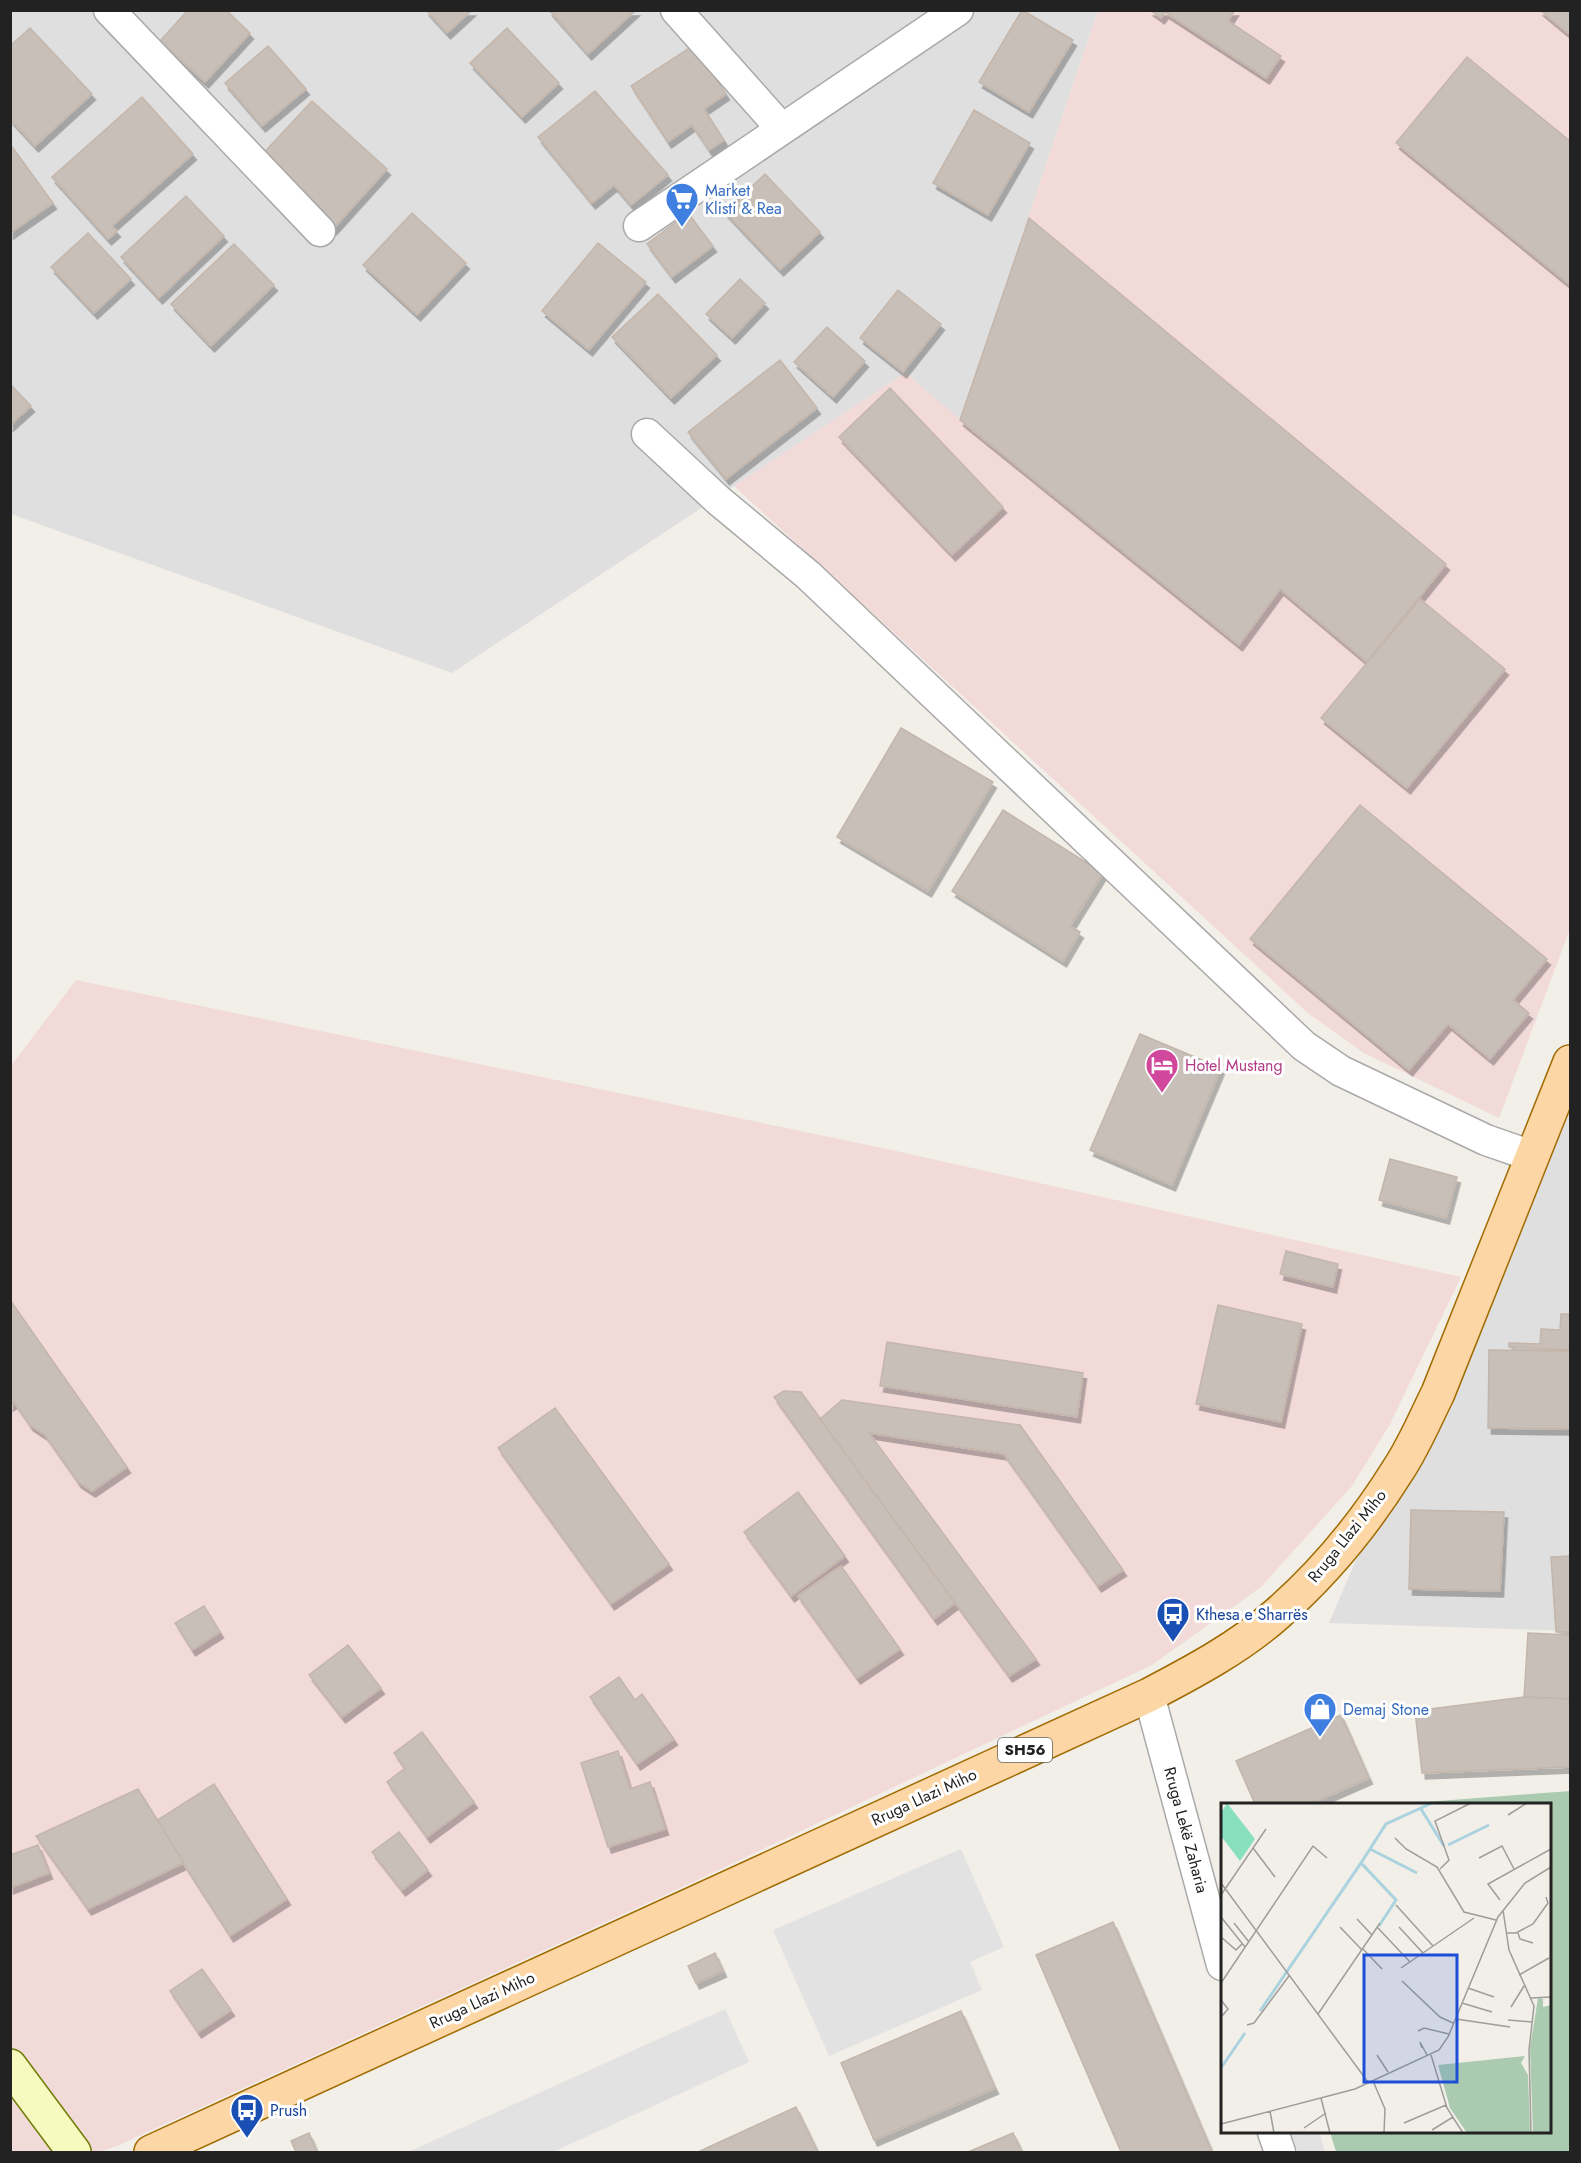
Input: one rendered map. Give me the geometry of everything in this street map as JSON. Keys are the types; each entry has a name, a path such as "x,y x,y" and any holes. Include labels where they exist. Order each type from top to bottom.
{"main road":[{"name":"Rruga Llazi Miho","path":"161,2150 1149,1695 1209,1663 1276,1616 1312,1581 1343,1545 1399,1469 1438,1393 1532,1156 1564,1095 1570,1062"}],"street":[{"path":"109,10 320,231"},
{"path":"676,10 781,128"},
{"path":"639,226 958,10"},
{"path":"647,434 718,500 808,575 1304,1046 1352,1076 1486,1140 1532,1156"},
{"name":"Rruga Lekë Zaharia","path":"1149,1695 1221,1961"},
{"path":"10,2066 74,2152"},
{"path":"1273,2133 1280,2152"}],"shaded area":[{"path":"10,11 1098,11 960,420 905,373 452,673 11,514"},
{"path":"1098,11 1570,11 1570,929 1499,1118 1364,1053 1309,1014 734,486 905,373 960,419"},
{"path":"76,980 887,1149 1461,1277 1390,1424 1352,1486 1261,1587 1152,1665 691,1883 117,2146 99,2152 11,2152 10,1067"},
{"path":"1570,1061 1570,1631 1329,1623"},
{"path":"961,1849 1004,1947 970,1962 982,1990 829,2056 773,1930"},
{"path":"725,2009 749,2062 553,2152 408,2152"},
{"path":"1291,2133 1319,2133 1325,2152 1298,2152"}],"green space":[{"path":"1570,1791 1570,2152 1336,2152 1330,2133 1551,2133 1551,1803 1413,1803"}],"building":[{"path":"188,10 226,10 250,33 205,82 160,41"},
{"path":"426,10 472,10 447,33"},
{"path":"549,10 636,10 588,54"},
{"path":"1022,10 1073,40 1029,112 979,82"},
{"path":"1150,10 1235,10 1228,21 1281,56 1266,78 1165,12 1161,18"},
{"path":"1540,10 1570,10 1570,35"},
{"path":"30,28 92,94 35,146 10,119 10,46"},
{"path":"507,28 559,83 522,117 470,63"},
{"path":"694,45 726,94 704,109 724,140 709,150 692,125 668,142 631,86"},
{"path":"268,46 306,89 262,126 225,83"},
{"path":"1467,57 1570,141 1570,285 1396,143"},
{"path":"595,91 668,175 631,205 614,185 592,203 538,137"},
{"path":"142,97 193,154 112,226 117,231 108,239 52,177"},
{"path":"312,101 387,169 333,229 257,160"},
{"path":"974,110 1030,143 988,215 933,183"},
{"path":"10,144 53,203 10,233"},
{"path":"765,174 820,232 780,270 725,212"},
{"path":"186,196 224,236 159,298 121,257"},
{"path":"412,213 466,263 417,315 363,265"},
{"path":"688,213 713,246 672,277 647,244"},
{"path":"1029,218 1446,564 1367,662 1280,589 1239,645 960,420"},
{"path":"88,233 131,279 94,313 51,267"},
{"path":"598,243 646,282 589,350 542,311"},
{"path":"234,244 274,285 211,346 171,304"},
{"path":"740,279 765,303 732,338 706,314"},
{"path":"898,290 941,324 903,372 860,338"},
{"path":"658,294 717,355 671,398 612,337"},
{"path":"827,327 865,361 833,397 794,362"},
{"path":"780,360 817,408 726,479 688,432"},
{"path":"10,384 31,406 10,425"},
{"path":"890,388 1003,507 952,555 839,437"},
{"path":"1420,599 1505,669 1407,788 1321,718"},
{"path":"901,728 993,782 928,891 837,837"},
{"path":"1360,805 1547,959 1513,1000 1529,1013 1490,1059 1448,1024 1409,1070 1250,939"},
{"path":"1003,810 1103,873 1070,926 1080,932 1063,961 952,891"},
{"name":"Hotel Mustang","path":"1140,1034 1221,1068 1172,1185 1090,1150"},
{"path":"1390,1159 1457,1177 1446,1218 1379,1200"},
{"path":"1286,1251 1338,1264 1333,1287 1280,1274"},
{"path":"10,1300 127,1467 92,1491 78,1482 45,1435 30,1425 14,1402 10,1405"},
{"path":"1218,1305 1302,1324 1281,1422 1196,1404"},
{"path":"1561,1314 1570,1314 1570,1350 1509,1347 1509,1343 1540,1344 1541,1329 1560,1330"},
{"path":"887,1342 1083,1373 1077,1417 880,1386"},
{"path":"1489,1350 1570,1351 1570,1429 1488,1428"},
{"path":"784,1391 801,1392 955,1603 934,1619 774,1397"},
{"path":"842,1400 1020,1425 1123,1570 1098,1586 1004,1454 869,1433 1036,1659 1009,1676 820,1419"},
{"path":"555,1408 669,1564 611,1604 498,1448"},
{"path":"798,1492 845,1556 791,1596 744,1532"},
{"path":"1411,1510 1504,1512 1500,1591 1409,1589"},
{"path":"1570,1556 1570,1632 1556,1632 1551,1557"},
{"path":"841,1566 900,1649 857,1678 798,1596"},
{"path":"204,1606 220,1632 192,1650 175,1623"},
{"path":"1528,1633 1570,1635 1570,1699 1524,1697"},
{"path":"348,1645 381,1688 342,1717 309,1675"},
{"path":"619,1677 635,1700 642,1694 674,1739 637,1764 590,1697"},
{"path":"1524,1697 1570,1699 1570,1767 1422,1773 1415,1711"},
{"name":"Demaj Stone","path":"1341,1715 1369,1778 1312,1803 1255,1803 1236,1761"},
{"path":"422,1732 474,1802 427,1837 387,1782 405,1768 394,1753"},
{"path":"618,1751 630,1789 650,1782 665,1829 608,1847 581,1763"},
{"path":"214,1784 287,1899 230,1936 156,1821"},
{"path":"138,1789 184,1863 88,1909 36,1836"},
{"path":"399,1832 428,1870 402,1890 372,1852"},
{"path":"38,1845 49,1873 10,1888 10,1855"},
{"path":"1113,1922 1212,2152 1121,2152 1036,1955"},
{"path":"715,1953 723,1971 696,1983 688,1966"},
{"path":"202,1969 231,2010 198,2032 170,1991"},
{"path":"961,2011 995,2088 874,2140 841,2063"},
{"path":"796,2107 818,2152 698,2152"},
{"path":"309,2133 317,2152 296,2152 291,2141"},
{"path":"1013,2133 1022,2152 968,2152"}],"place":[{"name":"Market Klisti & Rea","path":"682,228"},
{"name":"Hotel Mustang","path":"1162,1094"},
{"name":"Kthesa e Sharrës","path":"1173,1643"},
{"name":"Demaj Stone","path":"1320,1738"},
{"name":"Prush","path":"247,2139"}]}
